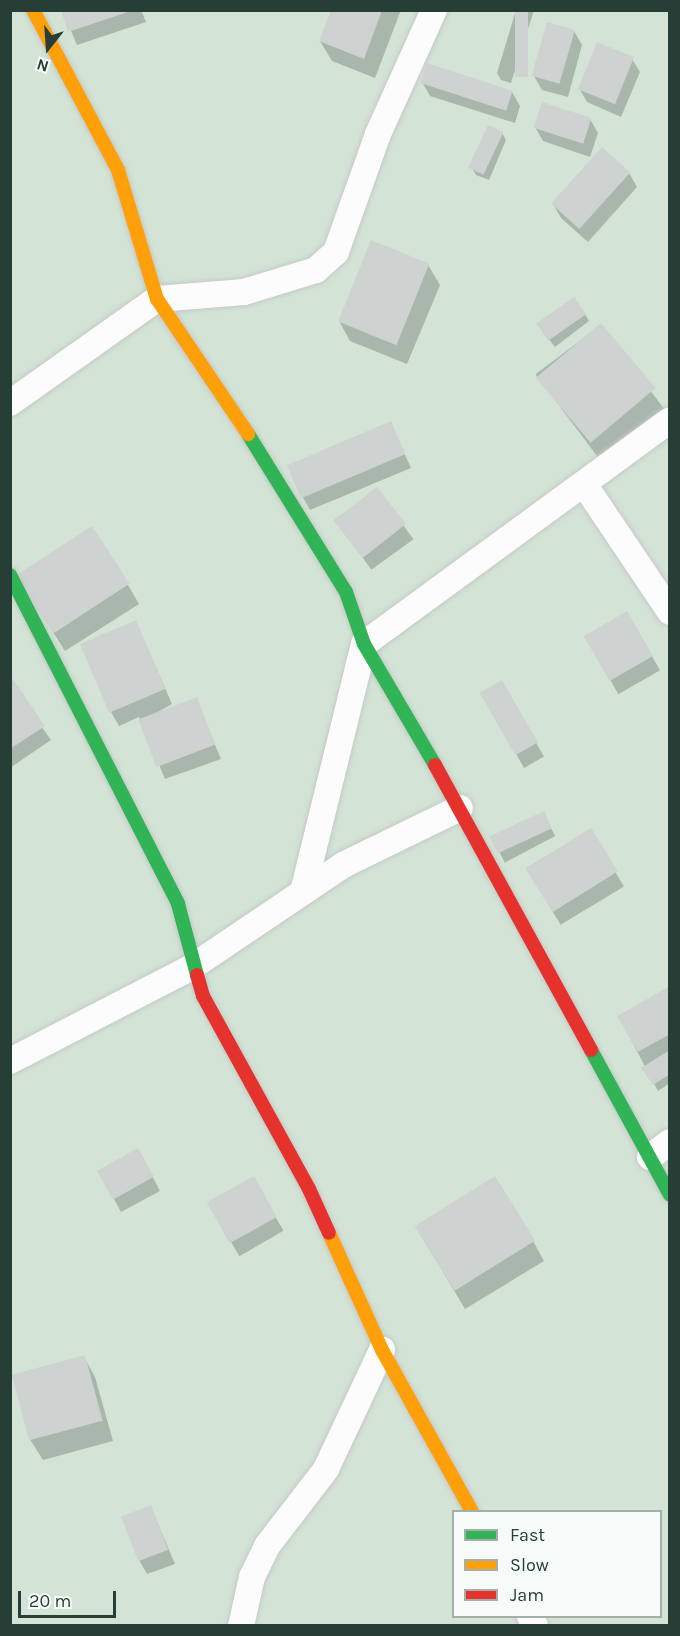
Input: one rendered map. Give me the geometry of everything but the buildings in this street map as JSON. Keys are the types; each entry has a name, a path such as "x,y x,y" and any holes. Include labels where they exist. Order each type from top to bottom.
{"street":[{"path":"33,10 118,171 157,299 293,502 346,592 363,644 660,1150 669,1195"},
{"path":"10,403 157,299 244,292 316,270 336,252 378,134 434,10"},
{"path":"304,888 363,644 669,420"},
{"path":"584,484 669,612"},
{"path":"10,575 178,904 192,967 203,996 309,1189 382,1350 471,1510"},
{"path":"10,1061 192,967 304,888 460,808"},
{"path":"241,1626 252,1577 267,1546 326,1469 382,1350"}],"green space":[{"path":"11,11 669,11 669,1625 11,1626"}],"traffic: fast":[{"path":"248,434 346,592 364,644 435,765"},
{"path":"10,575 178,904 197,975"},
{"path":"591,1050 670,1195"}],"traffic: slow":[{"path":"33,10 118,170 157,299 248,434"},
{"path":"329,1233 382,1350 471,1510"}],"traffic: jam":[{"path":"435,765 591,1050"},
{"path":"197,975 203,996 309,1189 329,1233"}]}
